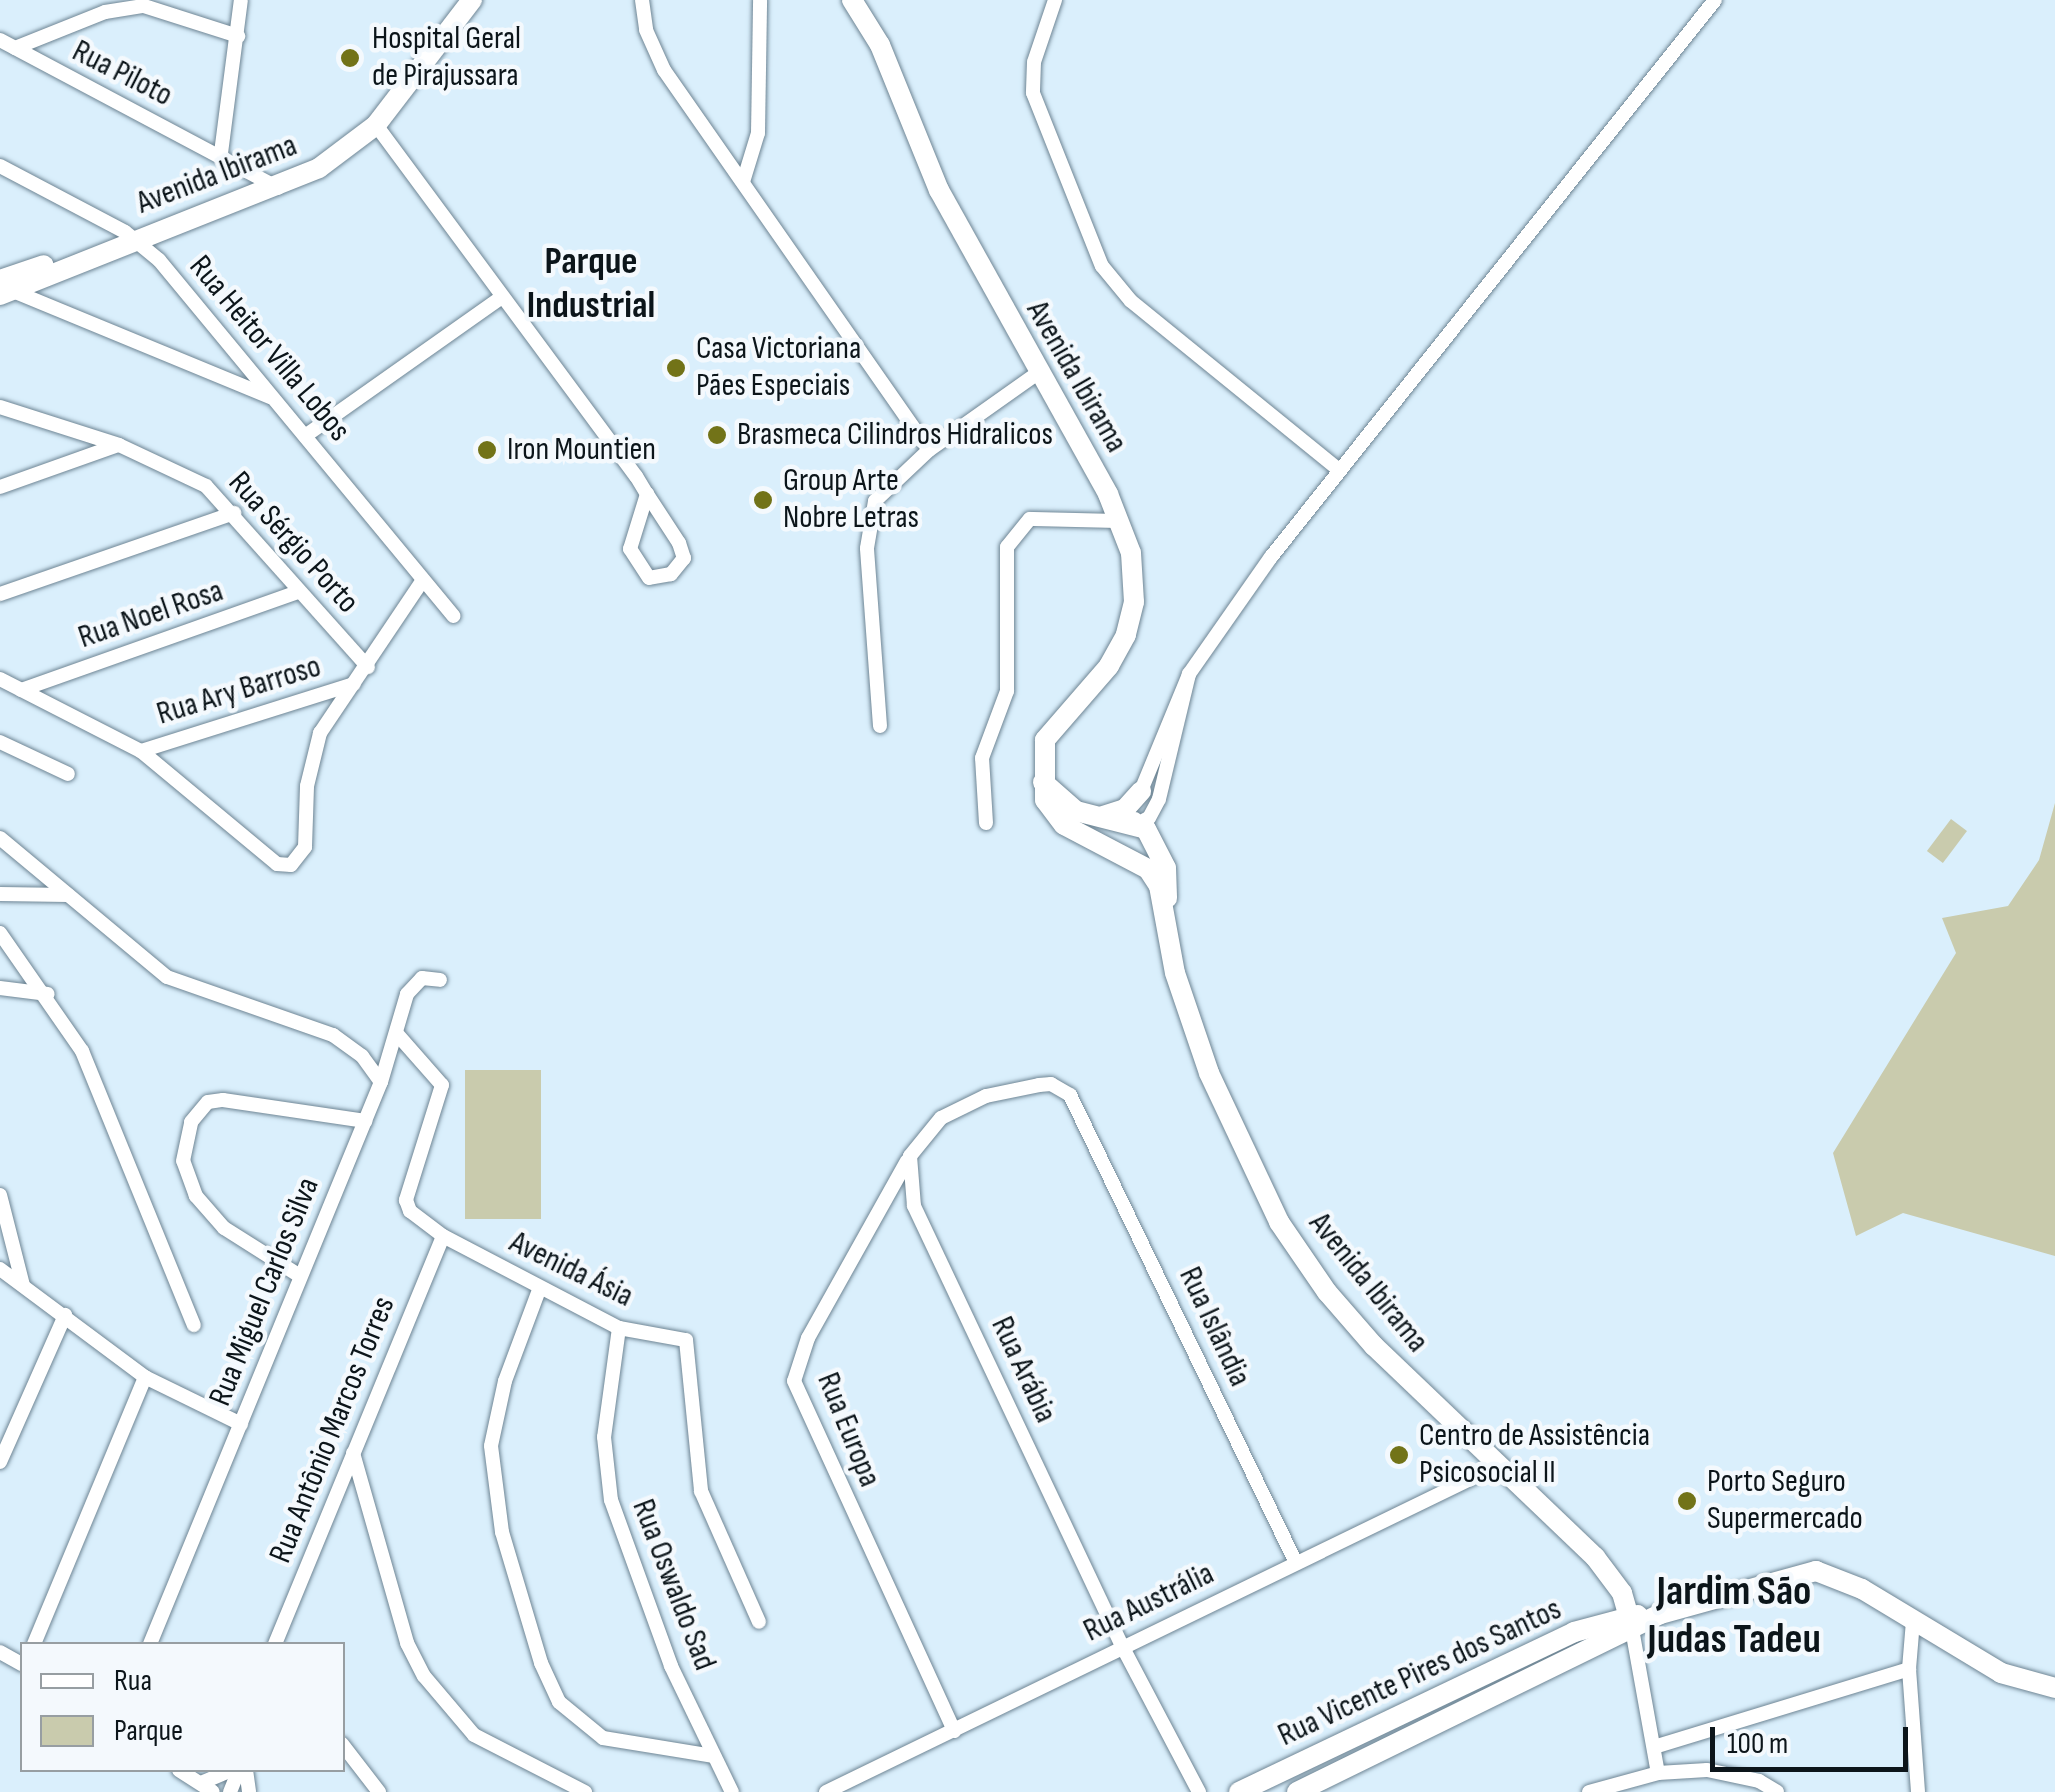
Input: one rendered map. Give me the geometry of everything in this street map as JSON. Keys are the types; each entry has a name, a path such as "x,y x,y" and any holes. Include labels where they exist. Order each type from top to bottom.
{"main road":[{"name":"Avenida Ibirama","path":"4,288 279,188 319,168 376,125 472,0"},
{"name":"Avenida Ibirama","path":"861,4 939,190 1121,521 1136,578 1126,635 1108,666 1045,740 1042,781"},
{"path":"1042,781 1076,810 1137,824"},
{"path":"1042,781 1045,800 1064,825 1148,869"},
{"path":"1103,816 1125,809 1141,791"},
{"name":"Avenida Ibirama","path":"1137,824 1148,869 1165,907"},
{"name":"Avenida Ibirama","path":"1137,824 1154,837 1163,858 1165,907 1190,1026 1279,1222 1374,1346 1595,1557 1631,1622"},
{"path":"1103,845 1137,824"},
{"path":"1297,1792 1631,1622 1816,1570 1862,1588 2001,1674 2055,1688"},
{"name":"Rua Vicente Pires dos Santos","path":"1239,1792 1570,1633 1631,1622"}],"street":[{"path":"221,153 241,0"},
{"path":"642,0 646,30 664,70 929,450"},
{"path":"743,182 758,132 760,0"},
{"path":"1055,0 1034,62 1033,94 1102,266 1131,301 1340,470"},
{"path":"1137,824 1141,791 1189,674 1340,470 1715,0"},
{"path":"15,48 105,12 144,6 238,36"},
{"name":"Rua Piloto","path":"0,40 221,153 279,188"},
{"path":"376,125 647,494 684,558 670,574 649,578 630,549 647,494"},
{"name":"Rua Heitor Villa Lobos","path":"0,166 136,239 454,616"},
{"path":"4,288 274,399"},
{"path":"306,436 502,297"},
{"path":"880,726 867,522 875,501 929,450 1038,372"},
{"name":"Rua Sérgio Porto","path":"0,408 119,445 192,476 234,513 298,592 368,667"},
{"path":"0,487 119,445"},
{"path":"0,594 234,513"},
{"path":"986,823 982,758 1007,691 1008,547 1030,520 1121,521"},
{"path":"0,679 141,750 277,864 290,865 305,847 306,786 320,734 422,581"},
{"name":"Rua Noel Rosa","path":"21,690 298,592"},
{"path":"1137,824 1150,818 1159,799 1189,674"},
{"name":"Rua Ary Barroso","path":"141,750 354,684"},
{"path":"0,742 68,774"},
{"path":"0,838 166,977 334,1035 362,1056 381,1082"},
{"path":"0,894 68,895"},
{"path":"0,933 48,994 122,1140 194,1325"},
{"name":"Rua Miguel Carlos Silva","path":"151,1642 381,1082 414,983 440,980"},
{"path":"0,988 48,994"},
{"name":"Avenida Ásia","path":"397,1034 442,1085 406,1200 410,1211 443,1236 538,1290 619,1328 686,1340 701,1491 759,1622"},
{"name":"Rua Islândia","path":"910,1156 940,1118 986,1096 1051,1084 1083,1115 1296,1564"},
{"path":"300,1276 224,1228 196,1196 183,1162 191,1122 208,1102 222,1100 365,1120"},
{"name":"Rua Arábia","path":"910,1156 914,1206 1122,1646 1199,1792"},
{"name":"Rua Europa","path":"910,1156 808,1338 794,1380 954,1731"},
{"path":"0,1195 23,1285"},
{"name":"Rua Antônio Marcos Torres","path":"278,1642 443,1236"},
{"path":"0,1268 146,1376 242,1424"},
{"path":"538,1290 505,1381 491,1446 502,1532 540,1663 559,1702 603,1738 714,1756"},
{"path":"0,1462 64,1316"},
{"name":"Rua Oswaldo Sad","path":"619,1328 604,1436 611,1500 671,1666 732,1792"},
{"path":"35,1642 146,1376"},
{"path":"353,1453 407,1643 424,1676 474,1736 585,1792"},
{"name":"Rua Austrália","path":"826,1792 1497,1466"},
{"path":"1631,1622 1658,1773"},
{"path":"1914,1622 1909,1669 1918,1792"},
{"path":"1654,1748 1909,1669"},
{"path":"345,1748 378,1792"},
{"path":"183,1772 207,1788 228,1772"},
{"path":"1589,1792 1658,1773 1724,1773 1777,1792"}],"green space":[{"path":"2055,803 2055,1256 1903,1213 1856,1236 1833,1153 1956,953 1942,918 2008,906 2039,860"},
{"path":"1951,819 1967,831 1943,863 1927,851"},
{"path":"465,1070 541,1070 541,1219 465,1219"}],"place":[{"name":"Hospital Geral de Pirajussara","path":"350,58"},
{"name":"Casa Victoriana Pães Especiais","path":"676,368"},
{"name":"Brasmeca Cilindros Hidralicos","path":"717,435"},
{"name":"Iron Mountien","path":"487,450"},
{"name":"Group Arte Nobre Letras","path":"763,500"},
{"name":"Centro de Assistência Psicosocial II","path":"1399,1455"},
{"name":"Porto Seguro Supermercado","path":"1687,1501"}],"district":[{"name":"Parque Industrial","path":"591,284"},
{"name":"Jardim São Judas Tadeu","path":"1734,1616"}]}
